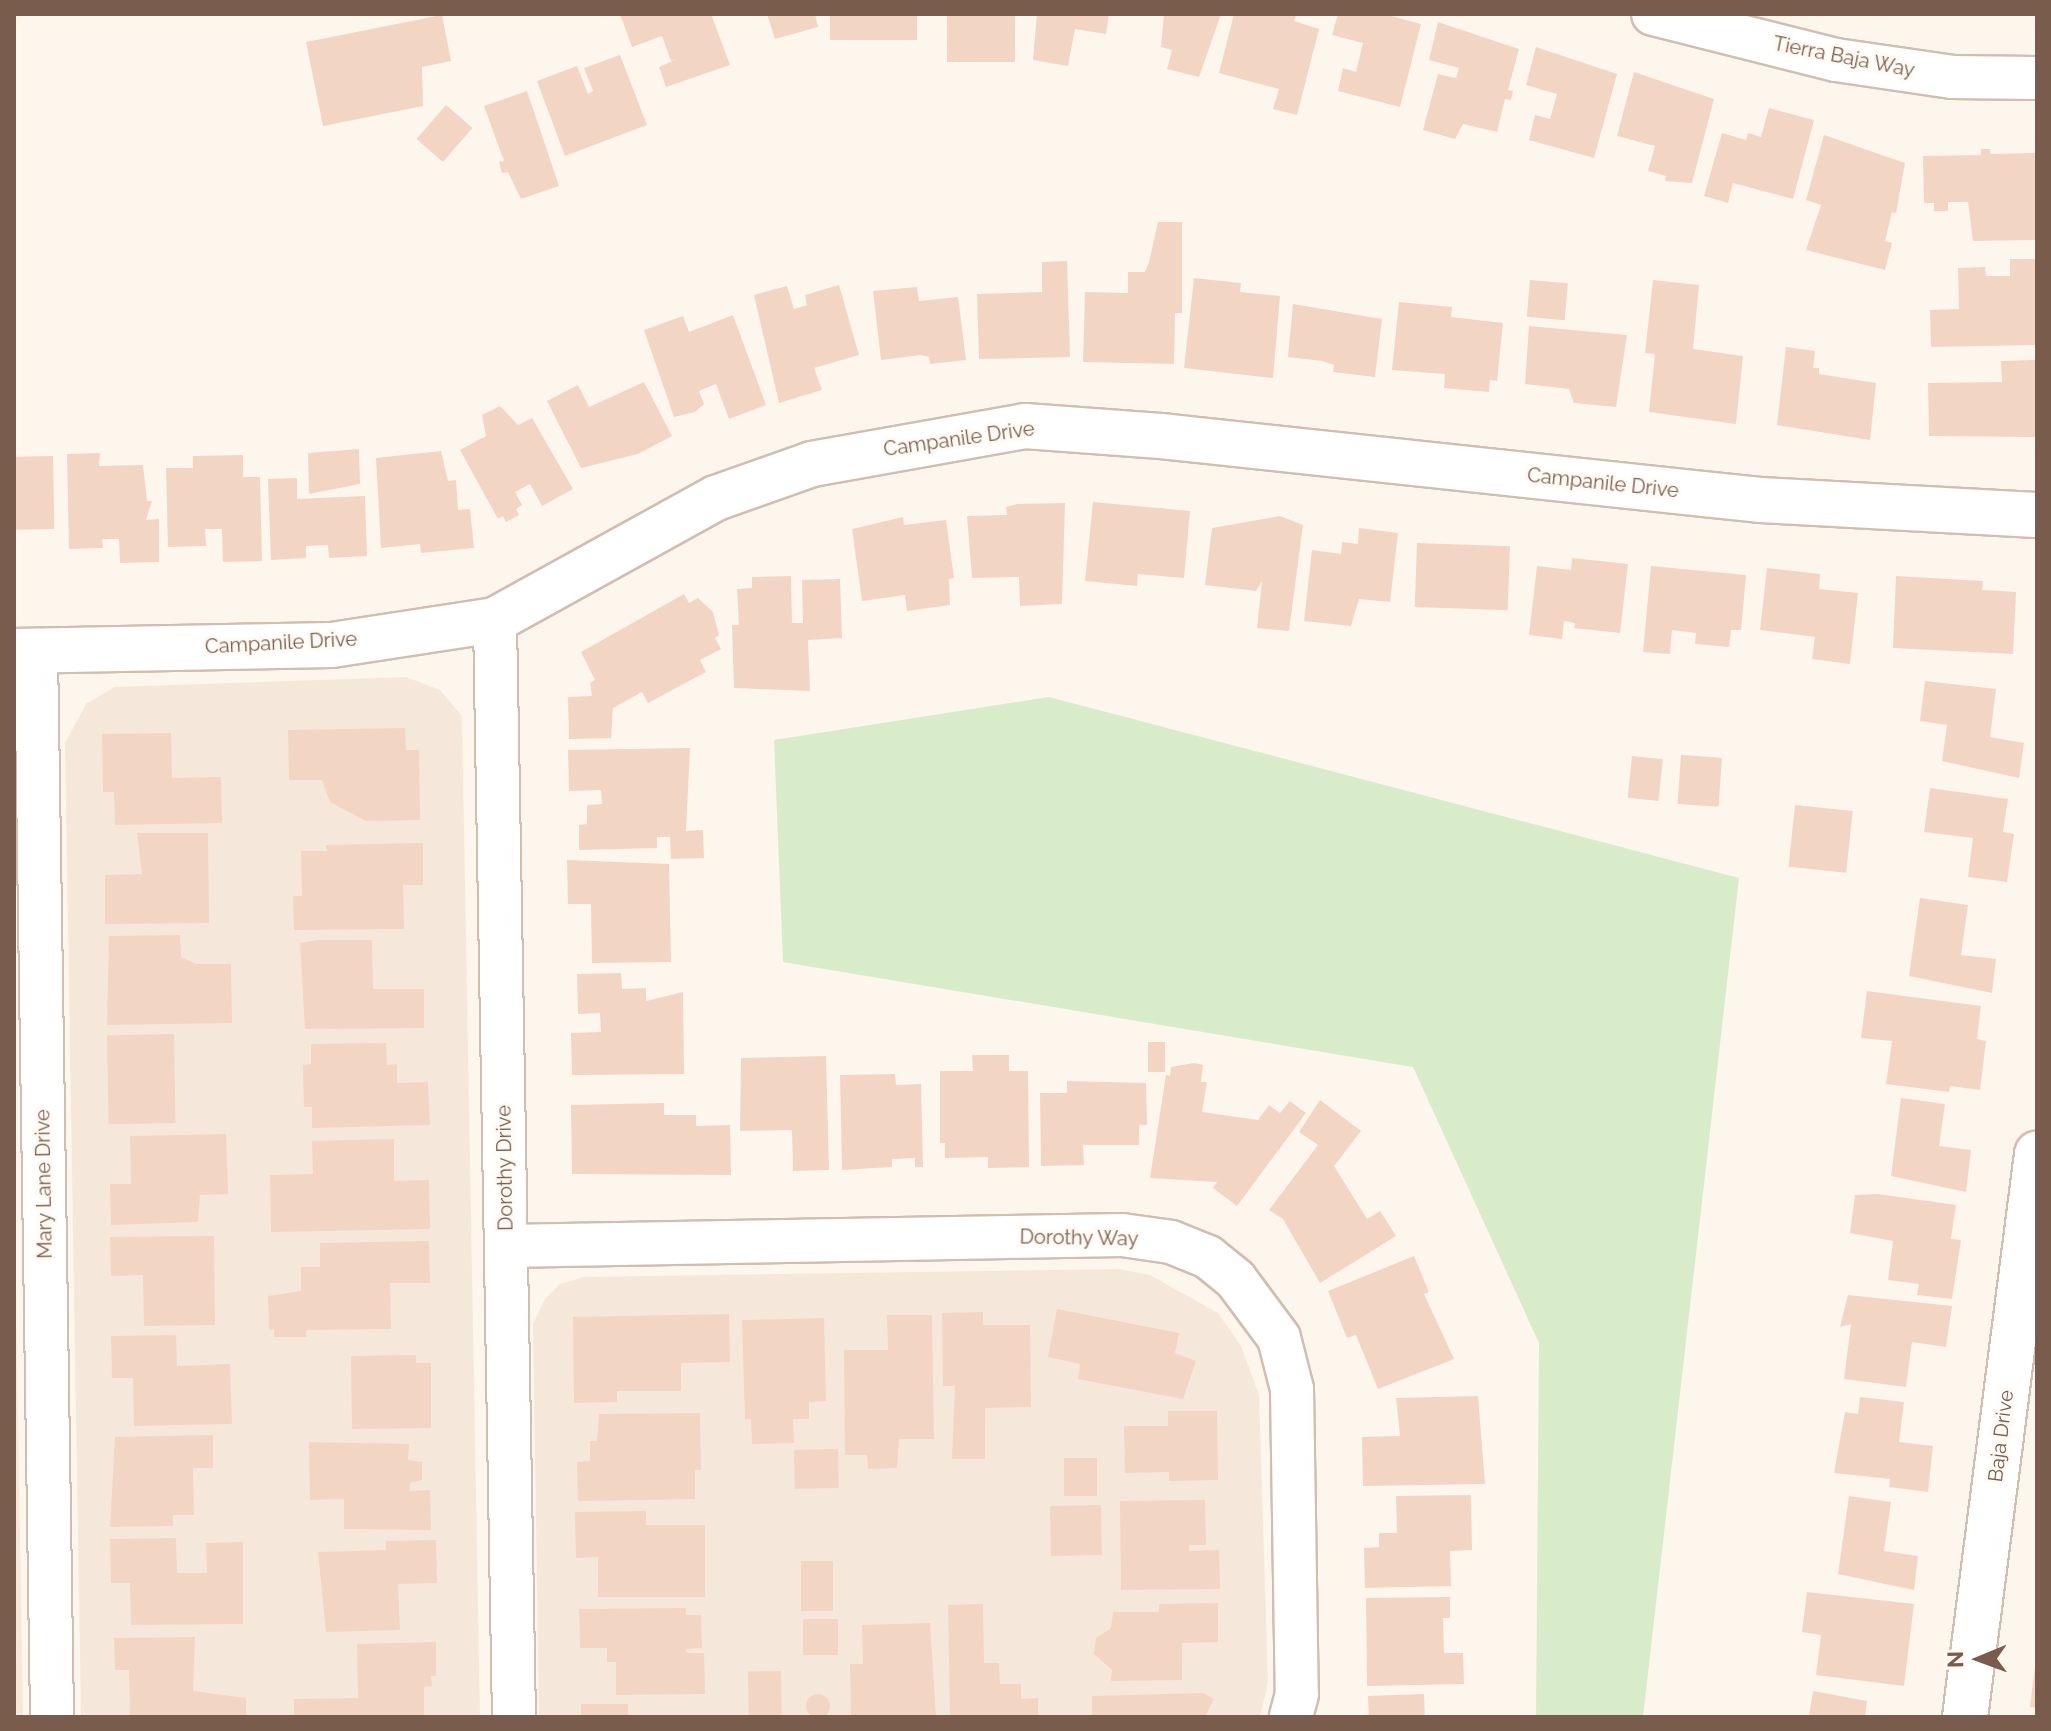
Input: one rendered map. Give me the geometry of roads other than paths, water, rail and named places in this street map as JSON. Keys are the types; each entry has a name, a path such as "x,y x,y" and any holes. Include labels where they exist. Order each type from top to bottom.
{"street":[{"name":"Tierra Baja Way","path":"1653,14 1836,60 1952,77 2037,78"},
{"name":"Campanile Drive","path":"25,651 332,645 495,620 730,493 812,464 1025,426 1161,436 1760,500 2037,515"},
{"name":"Dorothy Drive","path":"495,620 514,1717"},
{"name":"Mary Lane Drive","path":"25,651 52,1717"},
{"name":"Baja Drive","path":"1965,1717 2037,1154"},
{"name":"Dorothy Way","path":"506,1246 1122,1235 1171,1242 1208,1257 1236,1280 1279,1338 1292,1389 1297,1694 1291,1717"}]}
